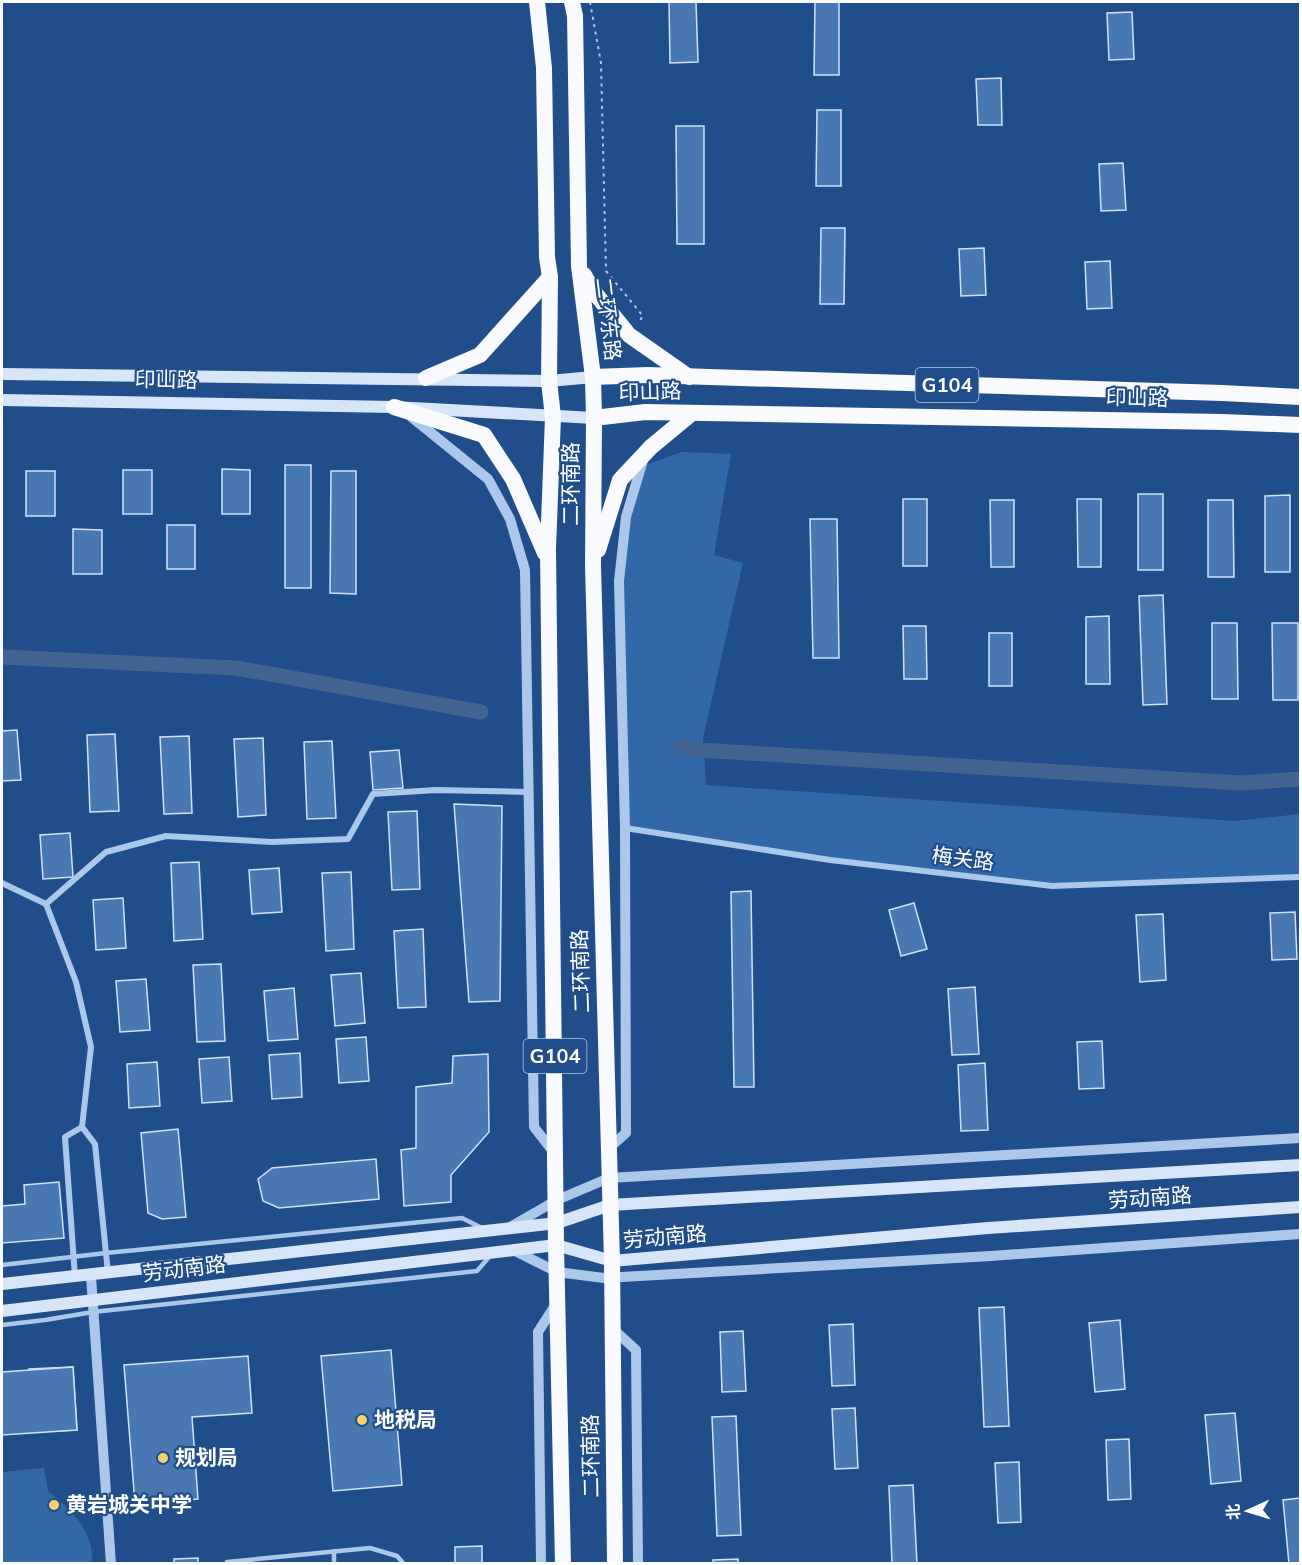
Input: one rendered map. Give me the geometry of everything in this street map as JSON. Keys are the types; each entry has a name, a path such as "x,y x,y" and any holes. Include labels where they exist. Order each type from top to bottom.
{"highway":[{"name":"G104","path":"537,2 544,68 547,256 550,278 549,381"},
{"name":"G104","path":"572,2 575,16 579,266"},
{"path":"579,266 594,292 629,335 689,377"},
{"name":"二环东路","path":"579,266 593,377"},
{"path":"426,378 480,355 550,278"},
{"name":"印山路","path":"593,377 689,377 1300,397"},
{"name":"二环南路","path":"593,377 593,566 612,1269 615,1563"},
{"name":"二环南路","path":"549,381 553,417 548,558 556,1245 563,1563"},
{"path":"398,408 484,435 513,479 548,558"},
{"name":"印山路","path":"594,418 645,412 1300,425"},
{"path":"593,566 621,480 646,453 692,413"}],"main road":[{"name":"印山路","path":"2,374 549,381 593,377"},
{"name":"印山路","path":"2,400 398,408 519,412 553,417 594,418"},
{"name":"劳动南路","path":"2,1284 557,1223 610,1205 1300,1165"},
{"name":"劳动南路","path":"2,1311 92,1306 556,1245 612,1269 988,1228 1300,1207"}],"street":[{"path":"398,408 488,479 510,519 525,570 534,1127 556,1155"},
{"path":"609,1148 626,1133 625,828 619,581 626,517 646,453"},
{"path":"46,904 106,852 166,836 272,842 348,839 373,794 436,790 529,792"},
{"name":"梅关路","path":"625,828 830,860 1052,886 1300,877"},
{"path":"2,883 46,904 76,982 91,1047 82,1127 95,1144 109,1274"},
{"path":"75,1277 65,1137 82,1127"},
{"path":"507,1229 557,1200 609,1178 1300,1138"},
{"path":"513,1250 557,1272 991,1256 1300,1234"},
{"path":"91,1276 111,1563"},
{"path":"541,1563 538,1332 558,1302"},
{"path":"613,1329 636,1350 638,1563"}],"lane":[{"path":"2,1265 462,1218 488,1231"},
{"path":"2,1325 45,1320 92,1306"},
{"path":"226,1563 370,1548 397,1556 404,1563"},
{"path":"334,1551 334,1563"}],"path":[{"path":"590,2 601,63 606,271 643,316 629,335"}],"shaded area":[{"path":"682,452 731,454 714,555 743,563 703,738 706,785 1235,821 1300,814 1300,877 1052,886 830,860 625,828 619,581 626,517 642,466"},
{"path":"44,1468 48,1491 73,1513 85,1531 92,1551 92,1563 2,1563 2,1472"}],"building":[{"path":"669,2 696,2 698,62 670,63"},
{"path":"815,2 839,2 839,75 814,75"},
{"path":"1132,12 1134,59 1109,60 1107,13"},
{"path":"1001,78 1002,125 978,125 976,79"},
{"path":"817,110 841,110 841,186 816,186"},
{"path":"676,126 704,126 704,244 677,244"},
{"path":"1123,163 1126,210 1101,211 1099,164"},
{"path":"821,228 845,228 844,304 820,304"},
{"path":"984,248 986,295 961,296 959,249"},
{"path":"1110,261 1112,308 1087,309 1085,262"},
{"path":"285,465 311,465 311,588 285,588"},
{"path":"222,469 250,470 250,514 222,514"},
{"path":"123,470 152,470 152,514 123,514"},
{"path":"26,471 55,471 55,516 26,516"},
{"path":"331,471 356,471 356,594 330,593"},
{"path":"1138,494 1163,494 1163,570 1138,570"},
{"path":"1290,495 1290,572 1265,572 1265,496"},
{"path":"903,499 927,499 927,566 903,566"},
{"path":"1077,499 1101,499 1101,567 1078,567"},
{"path":"990,500 1014,500 1014,567 991,567"},
{"path":"1208,500 1233,500 1234,577 1208,577"},
{"path":"810,519 837,519 839,658 813,658"},
{"path":"167,525 195,525 195,569 167,569"},
{"path":"73,529 102,530 102,574 73,574"},
{"path":"1163,595 1167,704 1143,705 1139,596"},
{"path":"1109,616 1110,684 1086,684 1086,617"},
{"path":"1212,623 1237,623 1238,699 1212,699"},
{"path":"1272,623 1298,623 1298,700 1273,700"},
{"path":"903,626 926,626 927,679 904,679"},
{"path":"989,633 1012,633 1012,686 989,686"},
{"path":"17,730 21,780 2,781 2,731"},
{"path":"115,734 119,811 90,812 87,735"},
{"path":"189,736 192,813 164,814 160,737"},
{"path":"263,738 266,815 238,817 234,739"},
{"path":"332,741 336,818 307,819 304,742"},
{"path":"399,750 403,788 373,790 370,752"},
{"path":"454,804 502,806 500,1001 469,1002"},
{"path":"417,811 420,889 392,890 388,812"},
{"path":"70,833 73,877 43,879 40,835"},
{"path":"199,862 203,939 174,941 171,863"},
{"path":"279,868 282,912 252,914 249,870"},
{"path":"351,872 354,949 326,951 322,873"},
{"path":"751,891 754,1087 734,1087 731,892"},
{"path":"123,898 126,948 96,950 93,900"},
{"path":"914,903 927,949 901,956 889,910"},
{"path":"1295,912 1297,959 1272,960 1270,913"},
{"path":"1163,914 1166,980 1140,982 1136,915"},
{"path":"423,929 426,1007 398,1008 394,931"},
{"path":"221,964 225,1041 197,1042 193,965"},
{"path":"361,973 365,1023 335,1026 331,975"},
{"path":"146,979 150,1030 120,1032 116,981"},
{"path":"975,987 979,1054 952,1055 948,989"},
{"path":"294,988 298,1039 268,1041 264,991"},
{"path":"366,1037 369,1081 339,1083 336,1039"},
{"path":"1102,1041 1104,1088 1079,1089 1077,1042"},
{"path":"300,1053 302,1097 272,1099 269,1055"},
{"path":"488,1054 489,1132 451,1175 451,1202 404,1206 401,1150 416,1148 416,1087 452,1083 453,1056"},
{"path":"229,1057 232,1101 202,1103 199,1059"},
{"path":"157,1062 160,1106 129,1108 127,1064"},
{"path":"985,1063 988,1130 961,1131 958,1065"},
{"path":"178,1129 186,1217 162,1219 148,1213 141,1133"},
{"path":"376,1159 379,1199 279,1208 263,1201 258,1179 272,1168"},
{"path":"59,1182 64,1238 2,1243 2,1206 25,1204 24,1185"},
{"path":"1004,1307 1009,1426 984,1427 979,1308"},
{"path":"1120,1320 1125,1389 1095,1392 1089,1323"},
{"path":"853,1324 855,1385 832,1386 829,1325"},
{"path":"743,1331 746,1391 722,1392 720,1332"},
{"name":"地税局","path":"391,1350 402,1485 333,1491 321,1356"},
{"name":"规划局","path":"248,1356 252,1413 192,1417 198,1499 135,1504 124,1365"},
{"path":"73,1367 77,1430 33,1432 29,1369"},
{"path":"73,1367 77,1430 2,1435 2,1372"},
{"path":"855,1408 858,1468 835,1469 832,1409"},
{"path":"1235,1413 1241,1481 1211,1484 1205,1415"},
{"path":"736,1416 741,1535 717,1536 712,1417"},
{"path":"1129,1439 1131,1499 1108,1500 1106,1440"},
{"path":"1019,1462 1021,1522 998,1523 995,1463"},
{"path":"913,1485 917,1564 892,1564 889,1486"},
{"path":"1300,1498 1300,1564 1289,1564 1283,1500"},
{"path":"482,1546 482,1564 455,1564 455,1547"},
{"path":"198,1558 198,1564 174,1564 174,1559"},
{"path":"738,1559 738,1564 713,1564 713,1560"}],"waterway":[{"path":"2,657 236,668 481,712"},
{"path":"681,747 699,750 1241,783 1300,779"}],"place":[{"name":"地税局","path":"362,1420"},
{"name":"规划局","path":"163,1458"},
{"name":"黄岩城关中学","path":"54,1505"}]}
